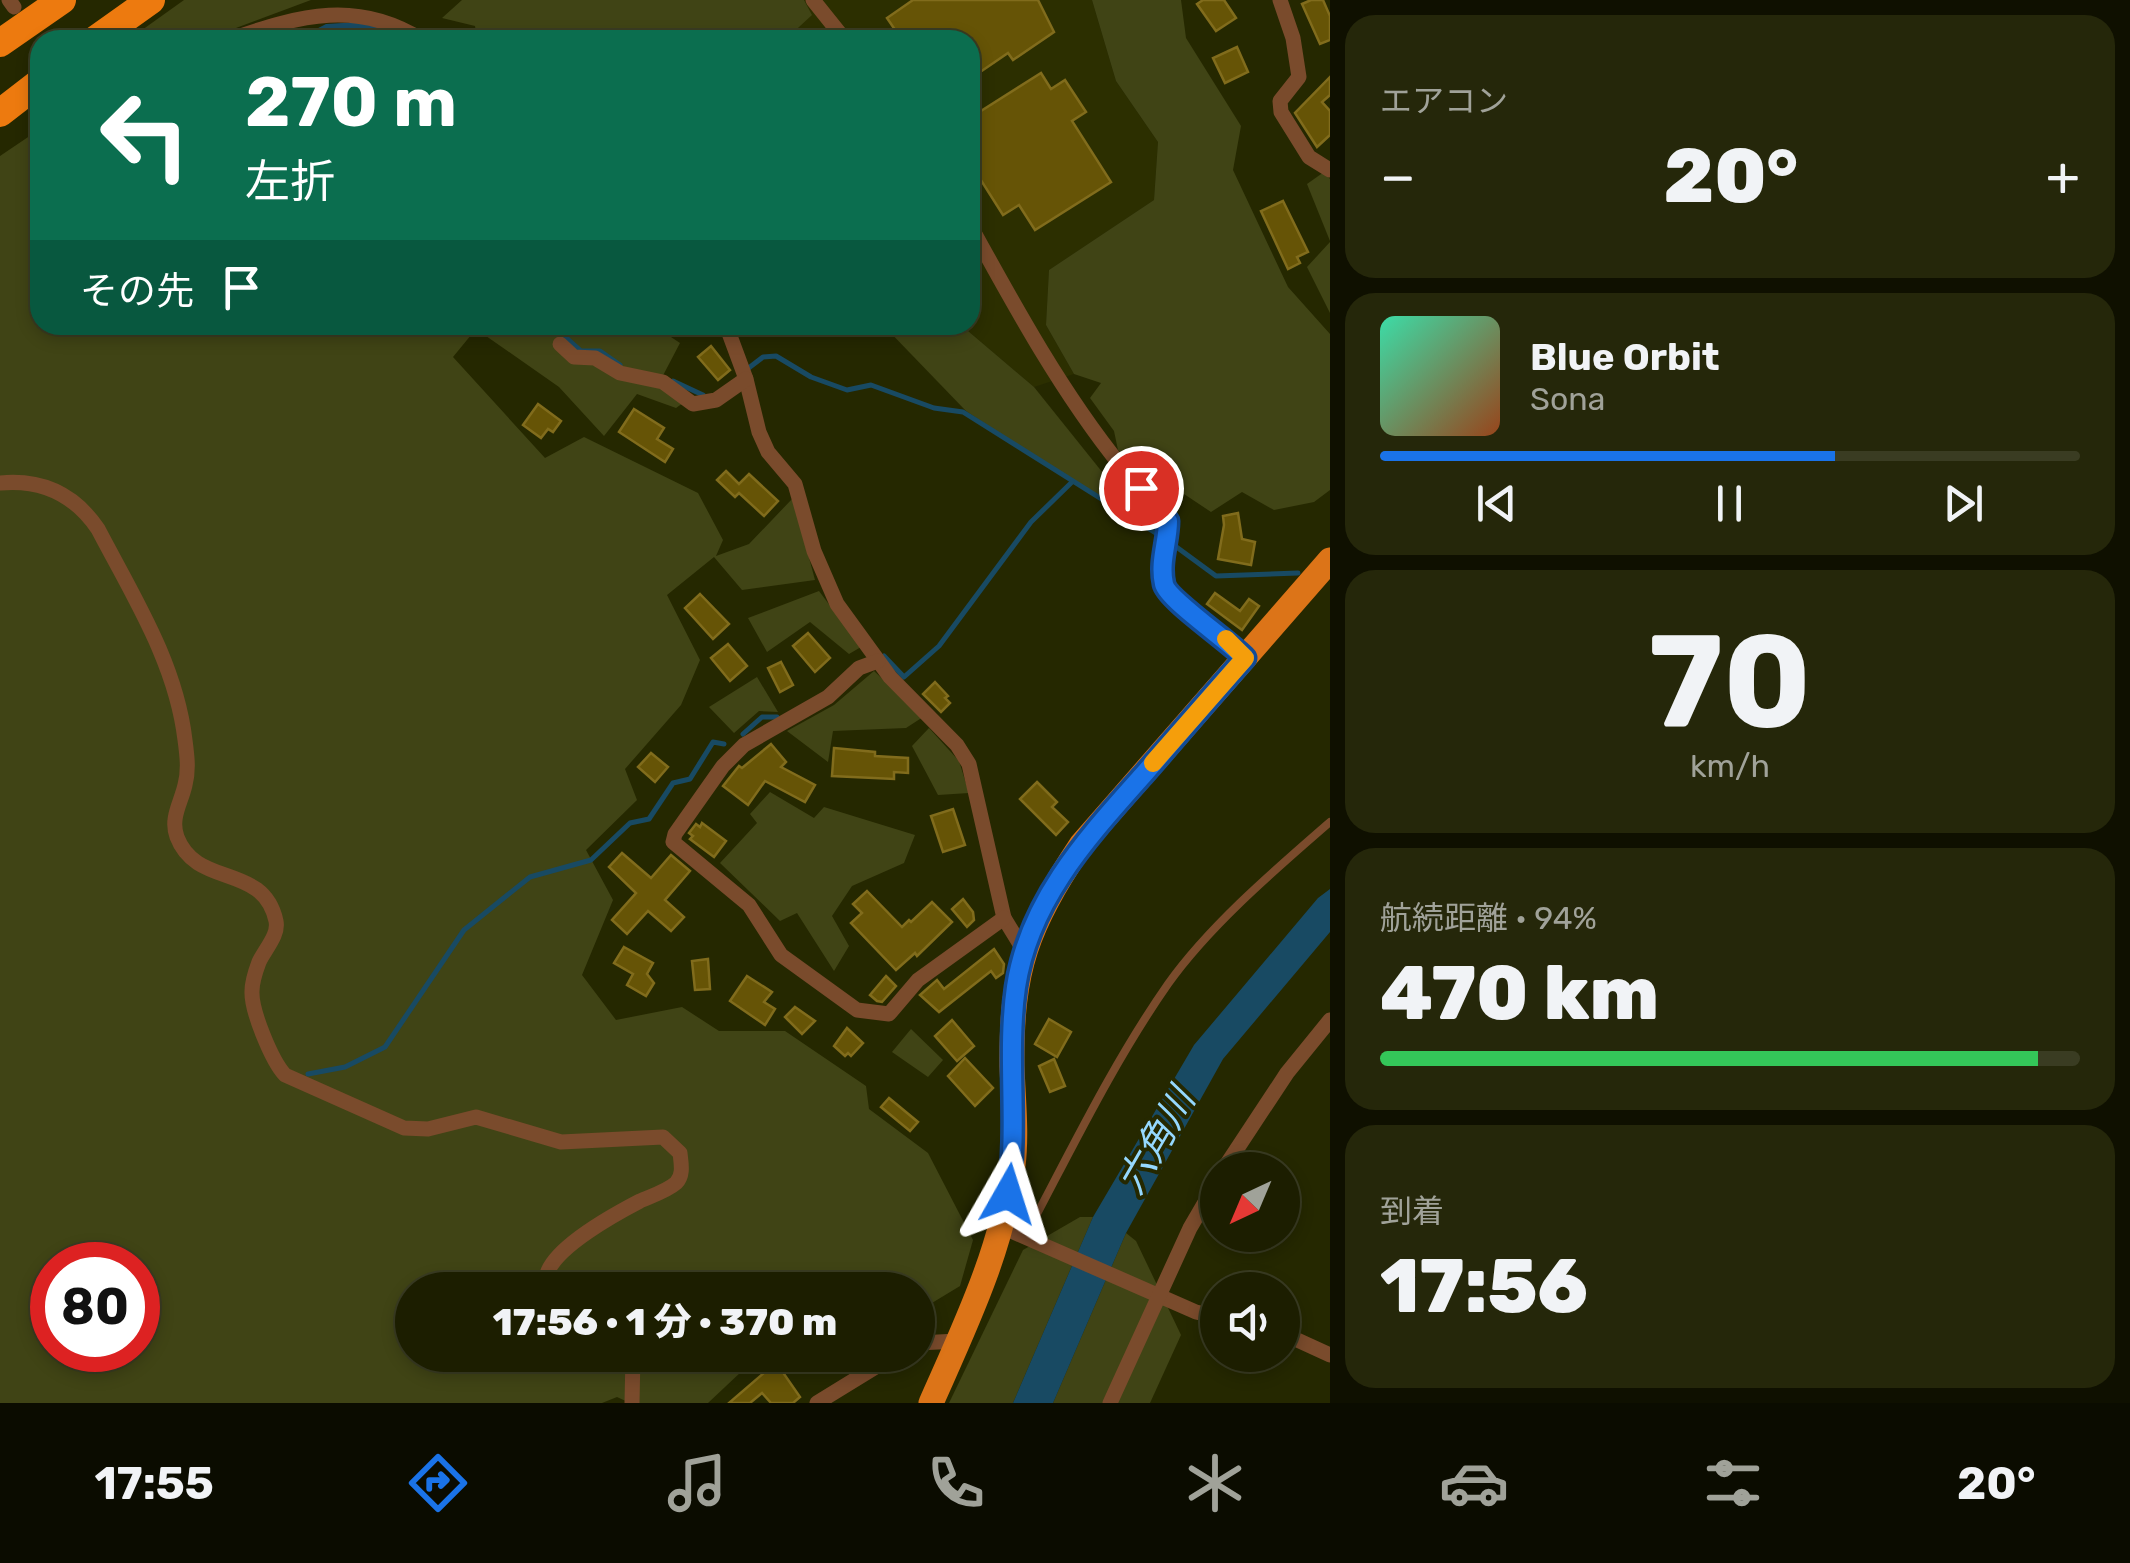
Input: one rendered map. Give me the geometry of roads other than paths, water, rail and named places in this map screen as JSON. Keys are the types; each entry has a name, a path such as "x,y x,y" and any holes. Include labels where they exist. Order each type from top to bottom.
{"highway":[{"path":"0,43 62,0"},
{"path":"109,30 151,0"},
{"path":"0,113 30,90"},
{"path":"931,1403 958,1341 1018,1233 1012,1029 1023,949 1047,896 1081,845 1330,560"}],"street":[{"path":"814,0 837,30"},
{"path":"1280,0 1293,38 1298,78 1280,100 1280,112 1309,157 1330,170"},
{"path":"259,30 336,4 366,4 402,20 412,30"},
{"path":"980,243 1048,362 1121,466 1168,521 1162,556 1164,586 1170,596 1245,658"},
{"path":"730,335 759,432 768,452 796,484 825,582 837,604 878,661 969,764 1004,918 1023,949"},
{"path":"560,344 574,358 594,358 620,374 664,382 693,404 716,400 743,372"},
{"path":"0,483 40,485 74,499 85,509 165,661 178,695 188,765 174,821 177,838 187,854 206,870 251,883 268,901 277,922 276,930 258,963 251,989 276,1066 286,1076 404,1128 428,1129 476,1117 561,1142 663,1138 680,1152 682,1171 678,1182 634,1204 565,1248 548,1272"},
{"path":"878,661 859,668 828,697 744,745 723,766 673,842 748,905 781,955 857,1010 889,1014 918,980 1004,918"},
{"path":"1235,1152 1287,1073 1330,1020"},
{"path":"1110,1403 1157,1294 1200,1211"},
{"path":"1018,1233 1200,1310"},
{"path":"935,1342 958,1341"},
{"path":"1300,1341 1330,1355"},
{"path":"632,1403 633,1372"},
{"path":"817,1403 867,1372"}],"lane":[{"path":"1018,1233 1036,1216 1112,1071 1170,981 1256,886 1330,822"}],"water":[{"path":"359,22 389,25 392,30 314,30 326,24"},
{"name":"六角川","path":"1330,889 1330,932 1223,1059 1126,1233 1053,1403 1013,1403 1093,1217 1194,1045 1318,898"}],"waterway":[{"path":"563,335 581,351 600,351 620,365"},
{"path":"746,370 763,357 776,356 811,377 847,390 871,385 934,408 963,412 1162,537"},
{"path":"673,381 703,395"},
{"path":"884,656 904,677 939,646 1031,522 1072,482"},
{"path":"1171,543 1216,576 1298,573"},
{"path":"743,734 762,717 777,717"},
{"path":"308,1074 345,1067 385,1047 464,930 530,877 591,860 630,823 649,819 673,783 690,779 713,742 724,744"}]}
